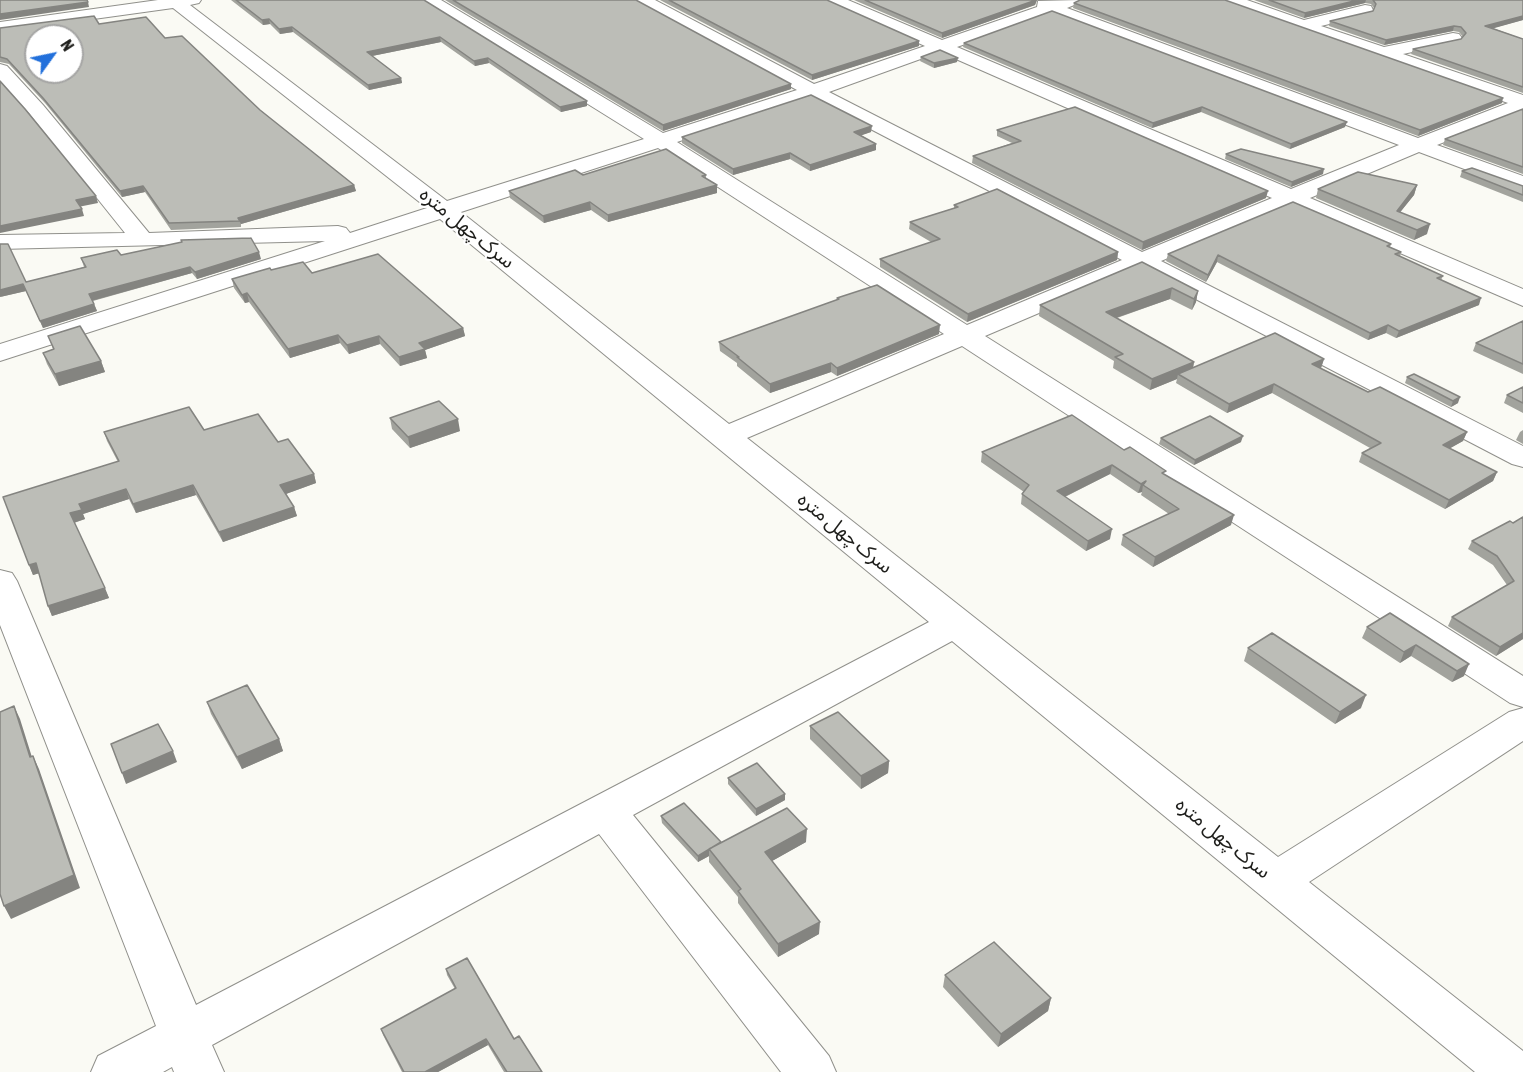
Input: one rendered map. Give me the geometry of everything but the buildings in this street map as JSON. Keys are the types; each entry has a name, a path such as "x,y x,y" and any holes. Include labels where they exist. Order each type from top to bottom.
{"street":[{"path":"429,0 660,140 1523,694"},
{"path":"643,0 813,91 1523,458"},
{"path":"834,0 1523,298"},
{"path":"1031,0 1523,184"},
{"path":"0,353 813,91 1073,0"},
{"path":"1231,0 1523,103"},
{"path":"0,27 181,1"},
{"name":"سرک چهل متره","path":"181,1 958,622 1512,1072"},
{"path":"1303,26 1365,10"},
{"path":"1383,53 1453,38"},
{"path":"0,70 36,109 143,240"},
{"path":"725,436 1523,103"},
{"path":"0,242 143,240 376,232"},
{"path":"0,581 192,1054"},
{"path":"116,1072 192,1054 606,812 958,622"},
{"path":"1275,881 1523,722"},
{"path":"606,812 811,1072"}]}
